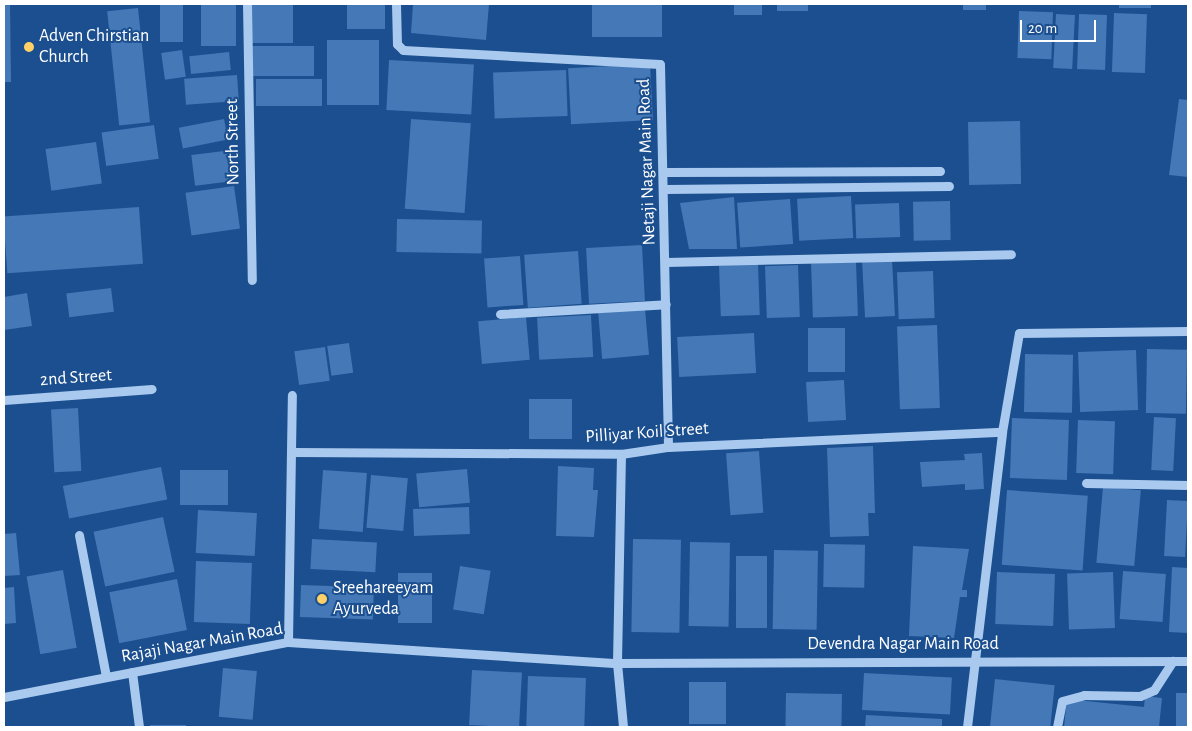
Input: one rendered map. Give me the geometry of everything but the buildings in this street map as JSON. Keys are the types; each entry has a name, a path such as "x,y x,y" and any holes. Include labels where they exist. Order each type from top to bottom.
{"street":[{"name":"North Street","path":"247,4 252,280"},
{"name":"Netaji Nagar Main Road","path":"396,4 397,44 403,50 657,61 664,172 668,446"},
{"path":"664,172 940,170"},
{"path":"664,189 949,186"},
{"path":"666,262 1011,254"},
{"path":"500,314 666,304"},
{"path":"967,727 1002,432 1018,332 1188,331"},
{"name":"2nd Street","path":"4,400 152,389"},
{"path":"288,642 293,452 292,395"},
{"name":"Pilliyar Koil Street","path":"293,452 621,454 668,446 1002,432"},
{"path":"621,454 617,663 623,727"},
{"path":"1086,484 1188,484"},
{"path":"78,535 106,676"},
{"name":"Rajaji Nagar Main Road","path":"4,697 288,642 617,663"},
{"name":"Devendra Nagar Main Road","path":"617,663 975,660 1188,661"},
{"path":"1057,727 1062,701 1084,695 1140,696 1154,690 1173,661"},
{"path":"132,672 139,727"}],"place":[{"name":"Adven Chirstian Church","path":"29,47"},
{"name":"Sreehareeyam Ayurveda","path":"322,599"}]}
